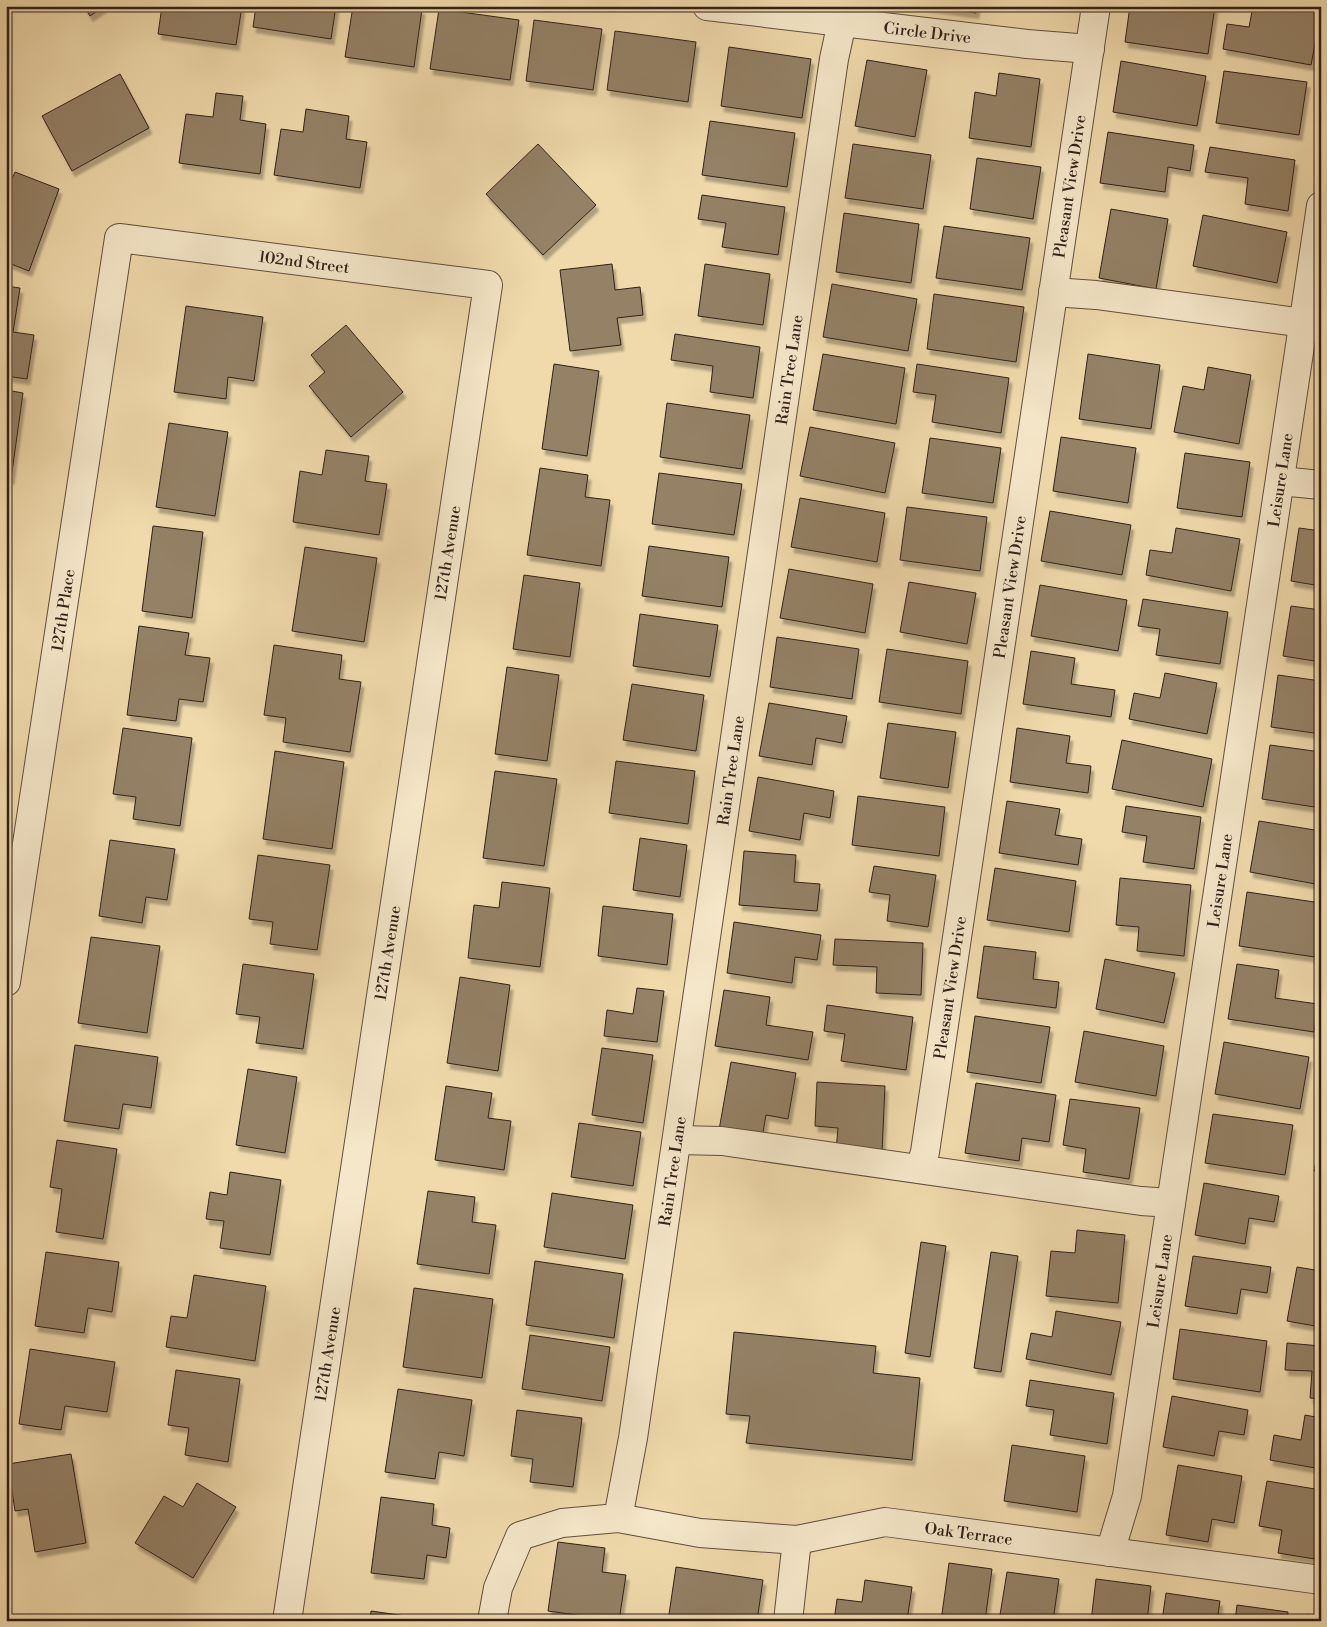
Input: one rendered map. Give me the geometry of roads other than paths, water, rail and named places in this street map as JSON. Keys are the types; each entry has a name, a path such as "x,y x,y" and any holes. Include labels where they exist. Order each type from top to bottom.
{"street":[{"name":"Circle Drive","path":"706,6 1090,50"},
{"name":"Pleasant View Drive","path":"920,1169 925,1152 1096,6"},
{"name":"Rain Tree Lane","path":"618,1518 633,1438 834,59 842,22"},
{"name":"Leisure Lane","path":"1110,1552 1127,1496 1321,206"},
{"name":"102nd Street","path":"119,238 488,286"},
{"name":"127th Place","path":"6,982 119,238"},
{"name":"127th Avenue","path":"287,1621 488,286"},
{"path":"1053,292 1096,295 1304,323"},
{"path":"1280,481 1321,485"},
{"path":"677,1140 722,1141 1141,1201 1171,1203"},
{"name":"Oak Terrace","path":"492,1621 498,1588 520,1536 562,1522 618,1518 700,1533 797,1540 886,1522 1321,1580"},
{"path":"788,1621 797,1540"}]}
